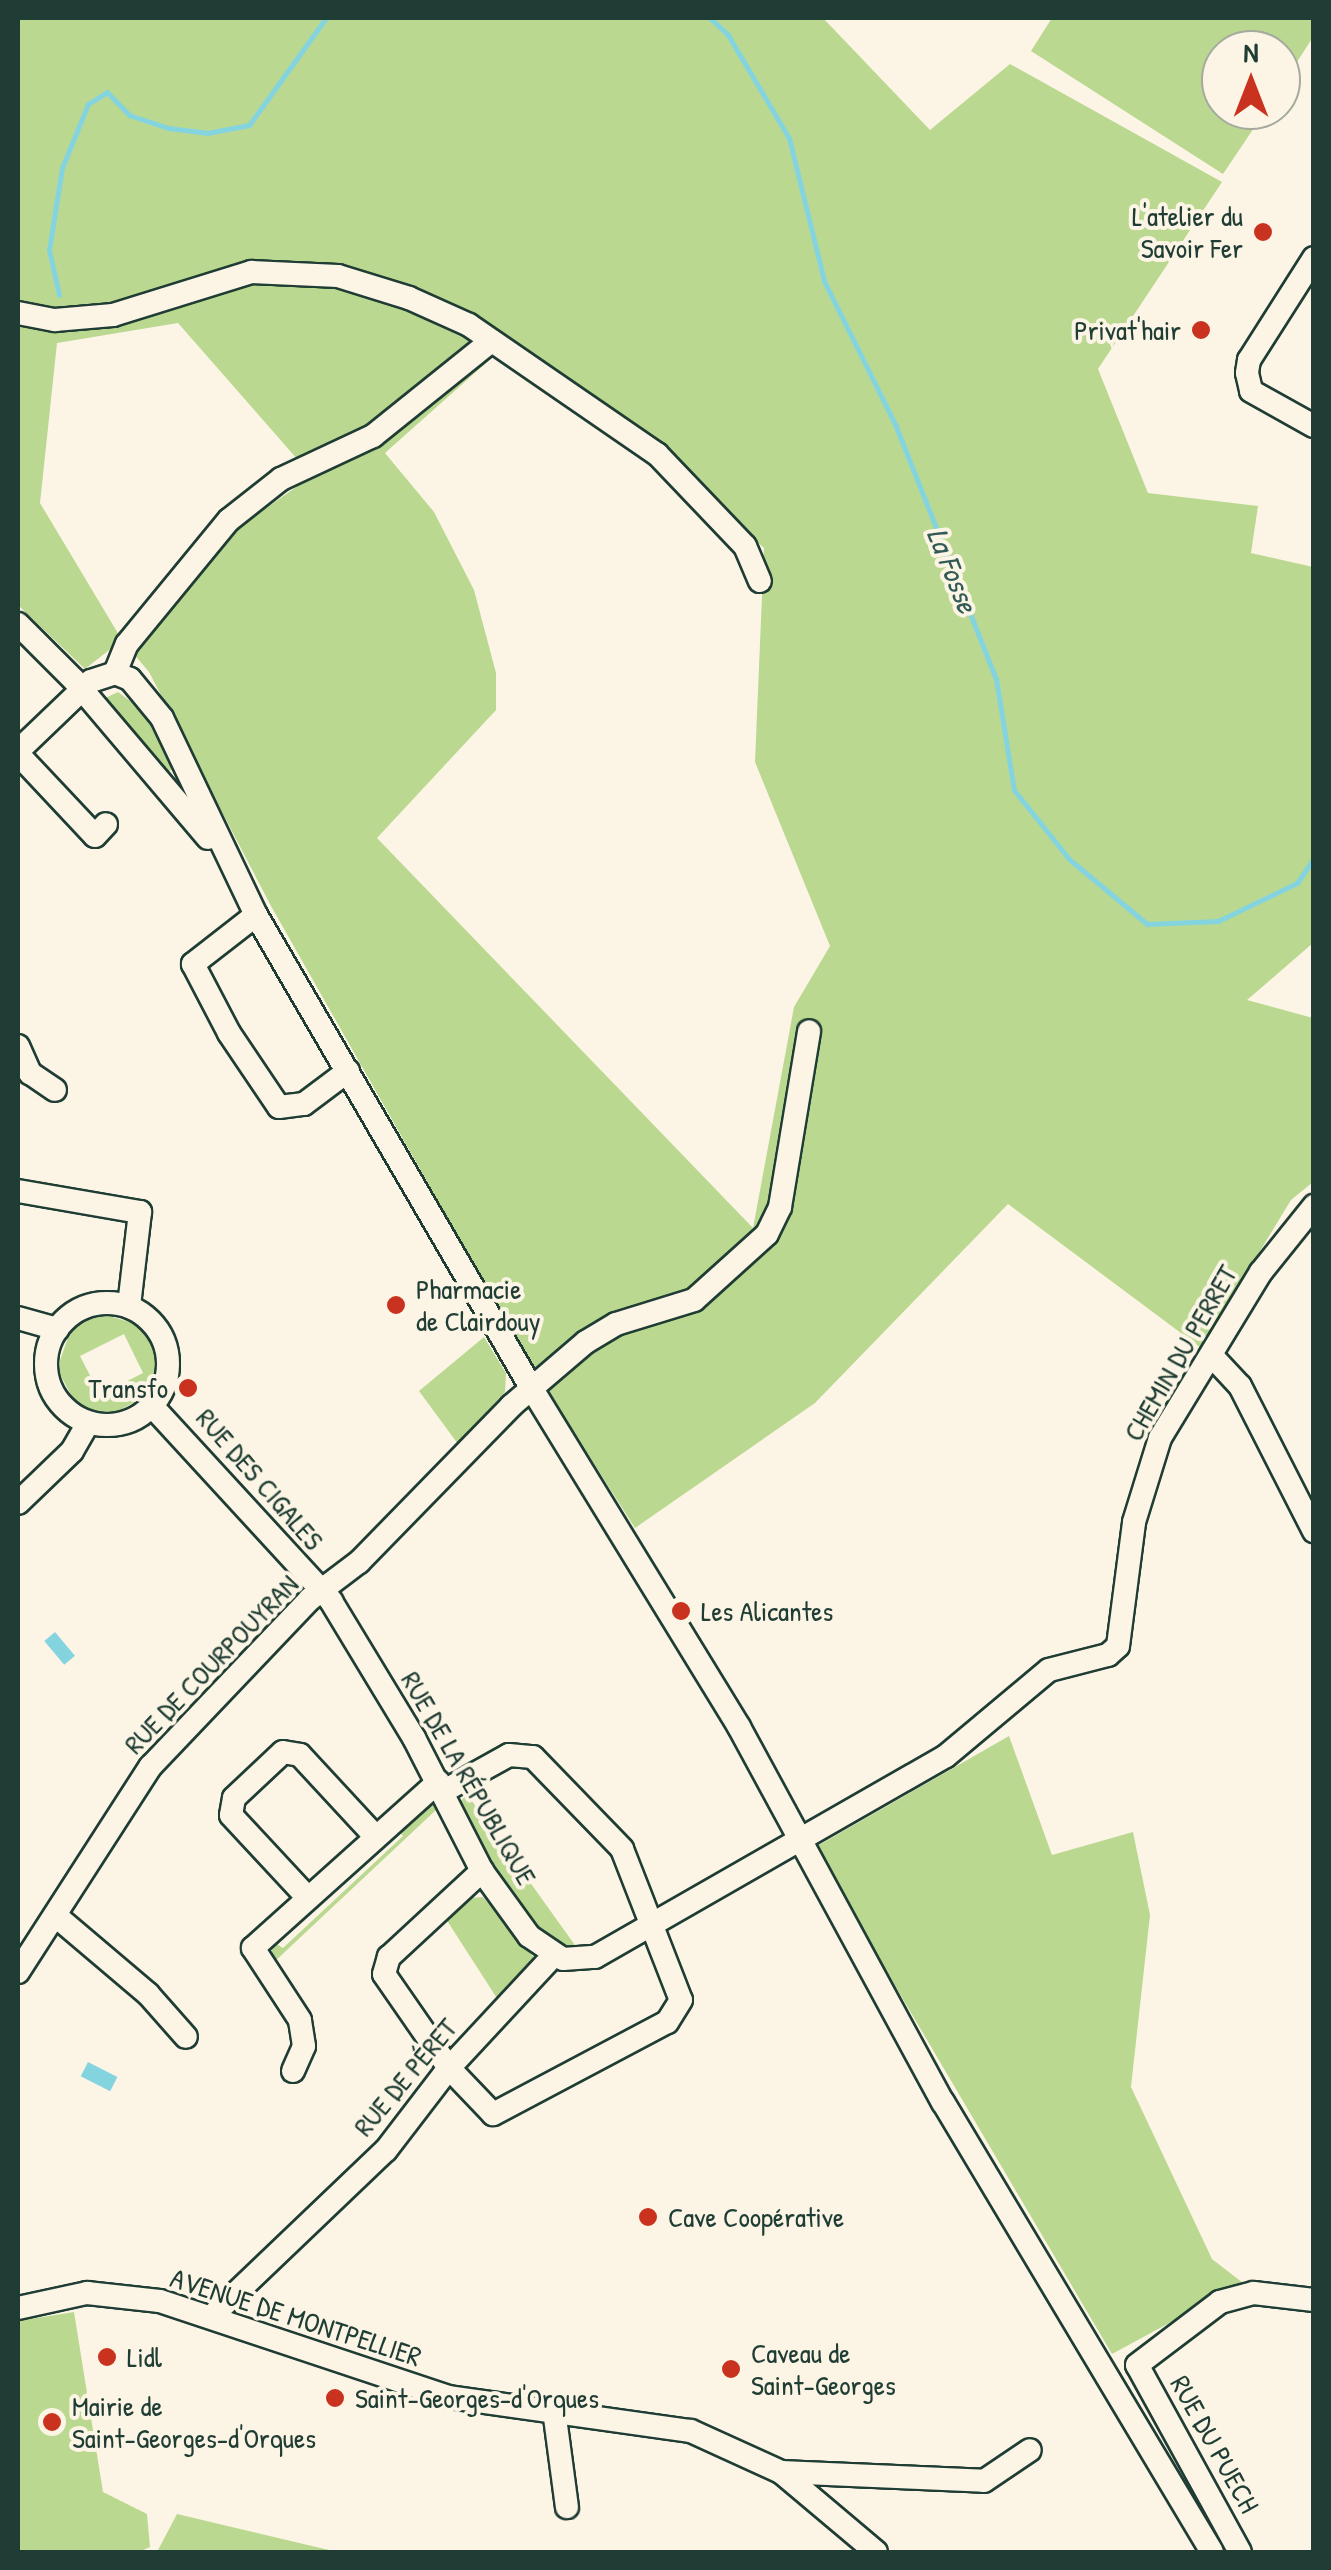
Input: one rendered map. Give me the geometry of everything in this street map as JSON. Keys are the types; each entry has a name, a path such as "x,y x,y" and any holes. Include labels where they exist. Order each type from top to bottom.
{"street":[{"path":"1314,258 1249,360 1248,373 1251,391 1314,426"},
{"path":"18,313 55,320 113,315 228,276 307,272 410,298 490,342 657,454 745,546 760,581"},
{"path":"95,836 18,753 82,689 115,673 127,644 228,520 282,480 372,436 490,342"},
{"path":"18,624 82,689 225,859"},
{"path":"115,673 130,679 162,718 225,859 256,915 532,1389 739,1727 942,2102 1212,2552"},
{"path":"256,915 192,964 229,1034 279,1106 304,1104 348,1071"},
{"name":"RUE DE COURPOUYRAN","path":"18,1972 152,1766 323,1591 532,1389 600,1332 694,1300 767,1234 780,1206 809,1031"},
{"path":"18,1046 30,1073 55,1090"},
{"path":"18,1192 140,1212 129,1306"},
{"name":"CHEMIN DU PERRET","path":"797,1837 946,1756 1050,1670 1108,1655 1118,1646 1128,1550 1151,1461 1261,1272 1314,1206"},
{"path":"95,1305 129,1306 153,1324 168,1355 163,1391 152,1406 123,1423 88,1423 65,1409 48,1381 46,1363 57,1329 95,1305"},
{"path":"18,1318 57,1329"},
{"path":"1211,1354 1240,1386 1314,1531"},
{"name":"RUE DES CIGALES","path":"152,1406 323,1591"},
{"path":"18,1503 72,1451 88,1423"},
{"name":"RUE DE LA RÉPUBLIQUE","path":"323,1591 441,1786 482,1870 529,1936 554,1956"},
{"path":"308,1898 231,1814 234,1798 282,1752 300,1755 375,1836"},
{"path":"293,2071 304,2046 300,2020 253,1948 375,1836 441,1786 509,1755 532,1757 622,1849 681,2000 667,2022 502,2114 480,2106 388,1988 385,1964 482,1870"},
{"path":"554,1956 595,1957 797,1837"},
{"path":"56,1916 148,1994 186,2036"},
{"name":"RUE DE PÉRET","path":"212,2316 386,2150 449,2068 554,1956"},
{"name":"AVENUE DE MONTPELLIER","path":"18,2308 104,2292 212,2316 414,2388 692,2431 781,2472 876,2552"},
{"name":"RUE DU PUECH","path":"1240,2552 1137,2366 1220,2302 1254,2293 1314,2300"},
{"path":"554,2410 567,2507"},
{"path":"781,2472 984,2481 1030,2450"}],"green space":[{"path":"18,18 823,18 930,130 1010,64 1222,182 1098,369 1148,493 1258,506 1251,553 1313,567 1313,943 1247,1000 1313,1018 1313,1182 1291,1200 1201,1348 1008,1204 815,1403 635,1528 531,1365 271,906 149,672 122,640 85,669 18,605","holes":["178,323 312,476 242,525 122,640 40,503 57,343","495,355 619,416 764,548 755,762 830,946 794,1007 753,1228 377,838 496,710 496,673 474,590 434,512 385,453"]},
{"path":"1052,18 1313,18 1313,37 1301,56 1301,30 1201,30 1201,130 1253,130 1223,174 1031,51"},
{"path":"118,692 141,709 159,736 172,769 165,775 103,699"},
{"path":"102,1314 140,1325 159,1353 151,1393 109,1416 76,1404 57,1369 72,1326","holes":["124,1334 143,1373 100,1395 80,1356"]},
{"path":"484,1337 506,1373 505,1392 458,1444 419,1391"},
{"path":"1009,1736 1052,1855 1133,1832 1150,1915 1131,2087 1212,2259 1243,2283 1112,2354 814,1848"},
{"path":"467,1794 577,1948 545,1939 484,1855 458,1804"},
{"path":"430,1798 436,1810 272,1964 272,1941 283,1948 403,1836 396,1827"},
{"path":"483,1897 535,1959 500,2003 446,1919 469,1898"},
{"path":"74,2312 103,2492 147,2514 150,2547 139,2552 18,2552 18,2321"},
{"path":"177,2514 312,2546 338,2552 157,2552"}],"water":[{"path":"55,1632 75,1656 64,1665 44,1641"},
{"path":"88,2062 117,2077 110,2091 81,2076"}],"waterway":[{"path":"59,295 49,250 62,168 88,104 107,92 129,115 168,128 207,133 249,125 326,18"},
{"name":"La Fosse","path":"710,18 728,35 789,138 824,281 895,424 996,679 1014,790 1069,859 1147,924 1218,921 1297,883 1314,858"}],"place":[{"name":"L'atelier du Savoir Fer","path":"1263,232"},
{"name":"Privat'hair","path":"1201,330"},
{"name":"Pharmacie de Clairdouy","path":"396,1305"},
{"name":"Transfo","path":"188,1388"},
{"name":"Les Alicantes","path":"681,1611"},
{"name":"Cave Coopérative","path":"648,2217"},
{"name":"Lidl","path":"107,2357"},
{"name":"Caveau de Saint-Georges","path":"731,2369"},
{"name":"Saint-Georges-d'Orques","path":"335,2398"},
{"name":"Mairie de Saint-Georges-d'Orques","path":"52,2422"}]}
